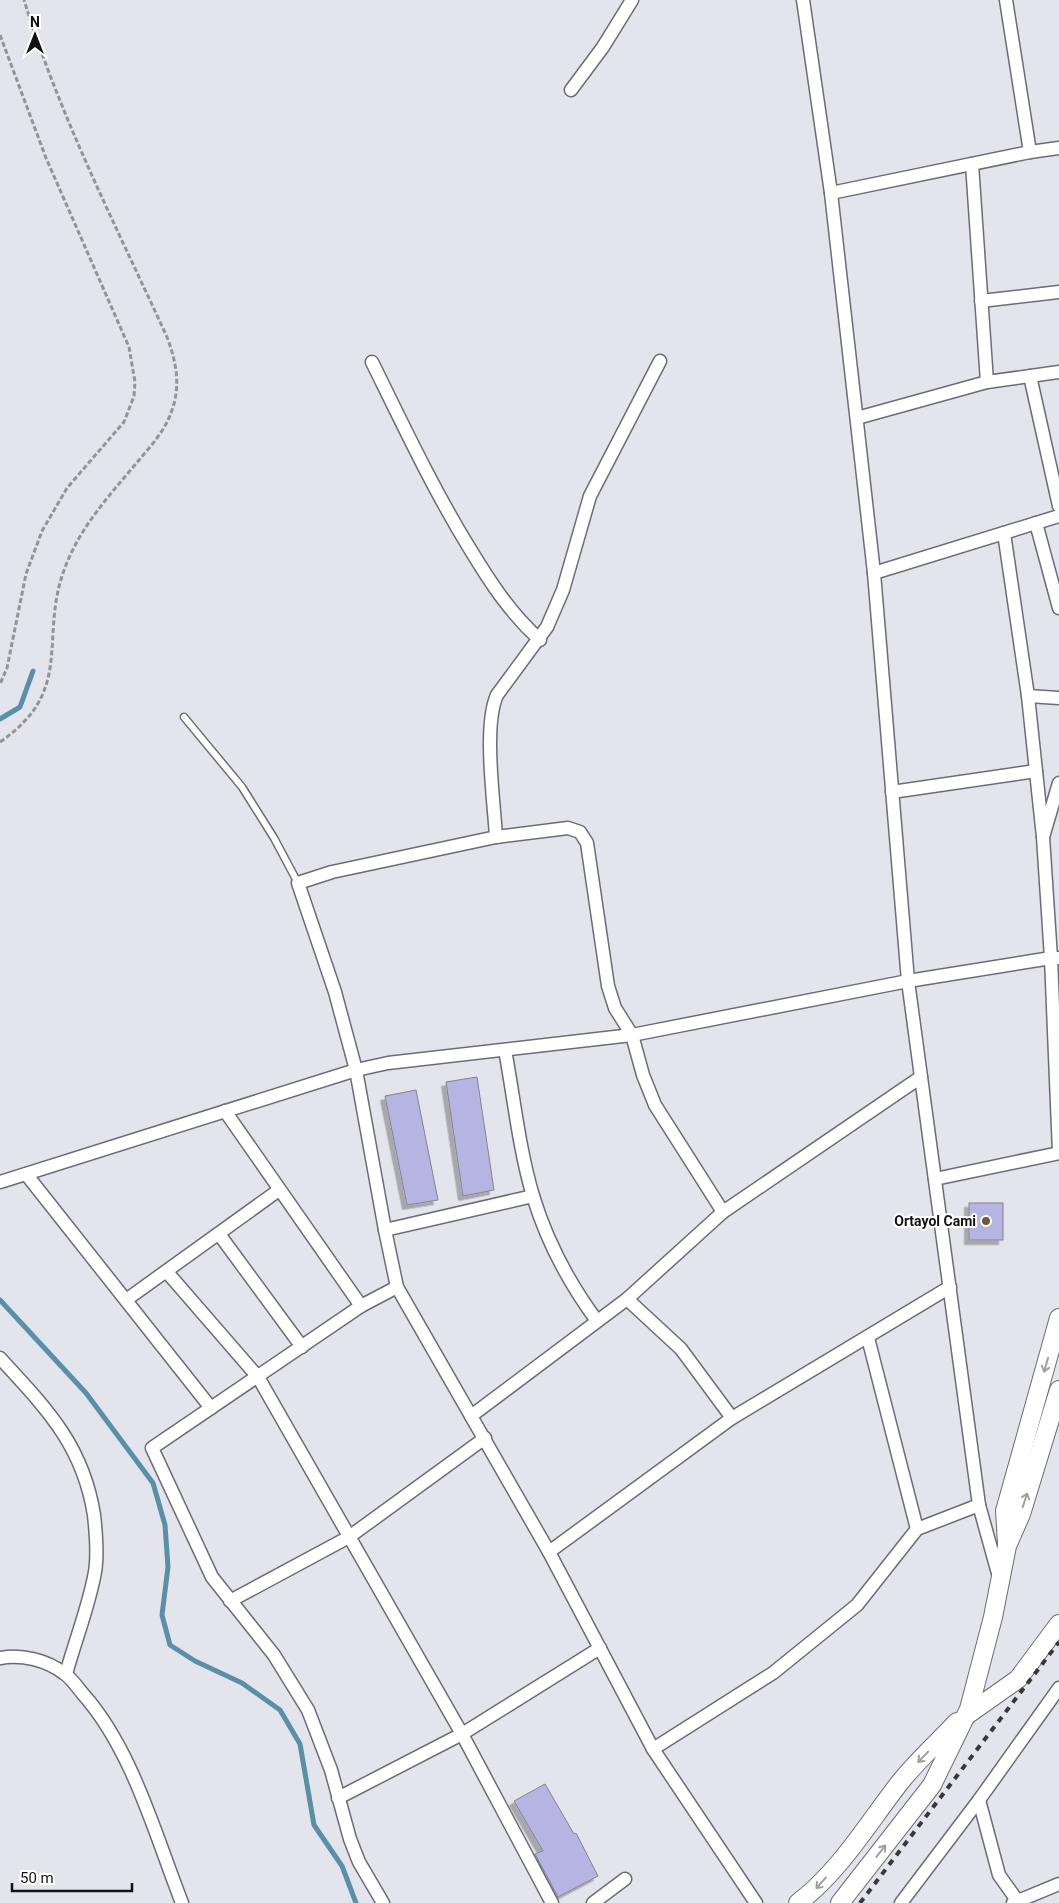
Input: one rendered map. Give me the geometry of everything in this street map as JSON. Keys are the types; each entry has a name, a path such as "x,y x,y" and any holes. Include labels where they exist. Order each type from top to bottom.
{"main road":[{"path":"1008,1546 1005,1511 1059,1318"},
{"path":"840,1903 932,1785 968,1712 993,1617 1008,1546 1021,1514 1059,1390"},
{"path":"798,1903 814,1890 856,1844 902,1780 968,1712 1018,1679 1059,1624"}],"street":[{"path":"571,90 603,47 632,0"},
{"path":"803,0 830,193 874,573 908,981 979,1505 1000,1579"},
{"path":"1006,0 1030,152"},
{"path":"830,193 1030,152 1059,148"},
{"path":"972,164 988,382"},
{"path":"981,301 1059,292"},
{"path":"496,837 491,711 497,695 540,640 563,590 583,516 596,482 660,361"},
{"path":"372,362 444,506 494,589 520,622 540,640"},
{"path":"857,418 988,382 1059,372"},
{"path":"1030,376 1059,506"},
{"path":"874,573 1059,516"},
{"path":"1036,523 1059,608"},
{"path":"934,1179 1059,1153 1055,958 1028,696 1004,532"},
{"path":"1028,696 1059,698"},
{"path":"892,792 1036,771"},
{"path":"1043,837 1059,783"},
{"path":"722,1212 655,1105 646,1084 632,1035 620,1019 611,997 587,843 580,832 568,828 496,837 332,872 298,883 335,992 356,1070 397,1287 549,1552 653,1749 756,1903"},
{"path":"0,1182 356,1070 388,1064 632,1035 908,981 1055,958"},
{"path":"505,1050 533,1196 545,1231 564,1272 597,1321"},
{"path":"471,1416 626,1299 722,1212 921,1077"},
{"path":"225,1111 361,1306"},
{"path":"26,1174 211,1408"},
{"path":"126,1300 279,1190"},
{"path":"385,1230 533,1196"},
{"path":"219,1234 302,1347"},
{"path":"167,1272 258,1377 462,1734 552,1903"},
{"path":"383,1903 359,1862 322,1743 301,1697 274,1656 212,1577 152,1448 361,1306 397,1287"},
{"path":"549,1552 732,1418 950,1287"},
{"path":"626,1299 681,1349 732,1418"},
{"path":"868,1338 917,1529"},
{"path":"0,1358 51,1413 67,1437 80,1464 90,1495 96,1532 95,1571 66,1674"},
{"path":"230,1601 348,1536 485,1438"},
{"path":"653,1749 773,1673 857,1605 917,1529 979,1505"},
{"path":"338,1798 462,1734 600,1648"},
{"path":"0,1658 28,1658 48,1664 66,1674 91,1703 123,1752 182,1903"},
{"path":"900,1903 979,1800 1059,1688"},
{"path":"979,1800 1000,1875 1017,1902 1059,1884"},
{"path":"593,1903 626,1879"}],"lane":[{"path":"184,717 242,787 274,838 298,883"}],"path":[{"path":"0,742 28,719 45,690 50,669 55,606 61,578 71,552 92,516 161,432 172,410 177,384 175,361 167,336 77,142 49,73 24,0"},
{"path":"0,34 46,158 129,347 135,382 134,396 124,422 67,488 42,531 26,574 7,668 0,684"}],"building":[{"path":"477,1077 494,1190 463,1196 446,1082"},
{"path":"416,1090 438,1200 407,1205 385,1096"},
{"name":"Ortayol Cami","path":"969,1203 1003,1203 1003,1240 969,1240"},
{"path":"545,1784 574,1834 576,1833 598,1876 558,1897 535,1854 543,1851 514,1801"}],"waterway":[{"path":"0,719 20,707 33,671"},
{"path":"0,1300 86,1393 153,1483 165,1525 168,1567 162,1615 170,1645 195,1661 242,1683 280,1710 300,1744 314,1825 342,1866 356,1903"}],"railway":[{"path":"860,1903 1059,1642"}],"place":[{"name":"Ortayol Cami","path":"986,1221"}]}
